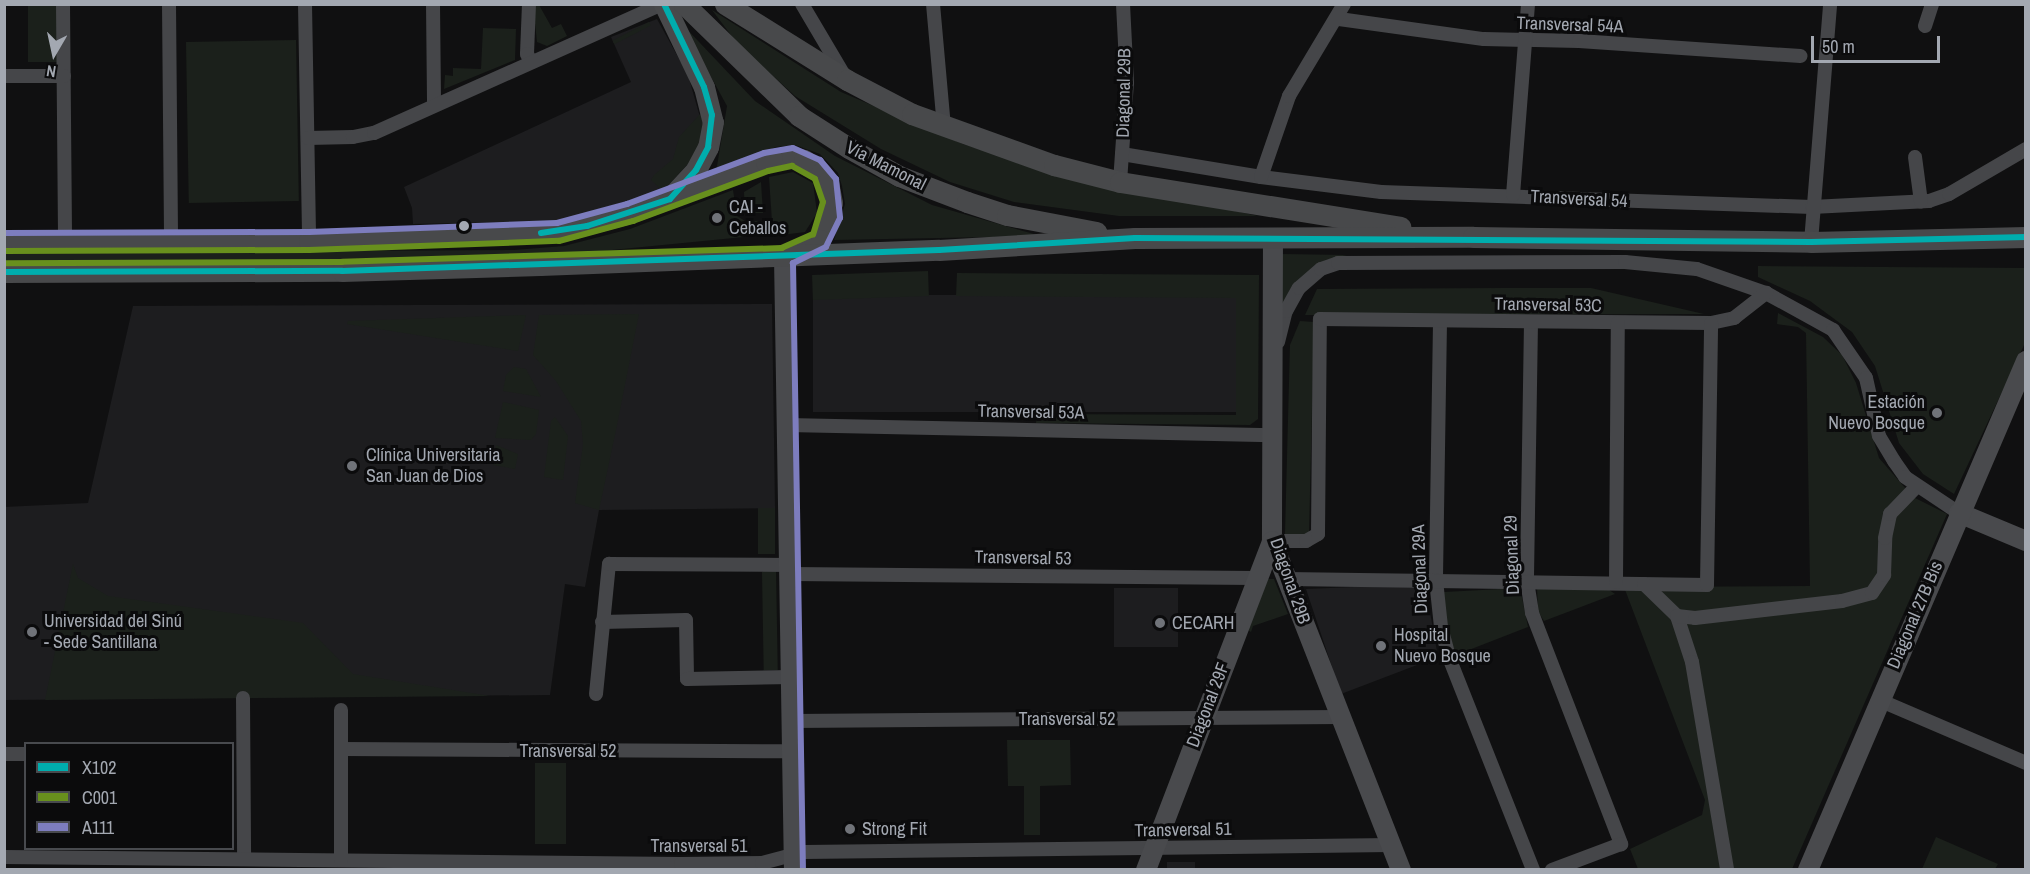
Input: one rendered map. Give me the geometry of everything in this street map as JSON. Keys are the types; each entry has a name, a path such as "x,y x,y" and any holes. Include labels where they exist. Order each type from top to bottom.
{"main road":[{"path":"664,4 704,87 713,122 708,147 696,170 670,199"},
{"name":"Vía Mamonal","path":"684,4 799,116 899,176 1006,215 1135,238"},
{"path":"725,4 847,80 944,128 1054,165 1120,182 1335,219 1473,237"},
{"path":"4,242 309,241 558,232 670,199 766,162 792,157 804,160 828,182 831,216 820,240 784,257"},
{"path":"4,272 342,271 784,257 1135,238 1473,237 1811,242 2025,237"}],"street":[{"path":"63,4 65,242"},
{"path":"169,4 171,241"},
{"path":"305,4 309,241"},
{"path":"433,4 434,105"},
{"path":"529,4 527,54 531,62"},
{"path":"308,138 353,137 374,133 664,4"},
{"path":"802,4 847,80"},
{"path":"933,4 944,128"},
{"name":"Diagonal 29B","path":"1120,182 1127,83 1123,4"},
{"path":"1261,177 1289,96 1339,19 1344,4"},
{"path":"1513,195 1528,4"},
{"path":"1811,242 1830,4"},
{"path":"1925,26 1932,4"},
{"name":"Transversal 54A","path":"1339,19 1524,41 1579,41 1800,56"},
{"path":"4,76 64,76"},
{"name":"Transversal 54","path":"1122,154 1261,177 1381,192 1812,207 1921,202 1949,194 2025,149"},
{"path":"1915,157 1921,202"},
{"name":"Diagonal 29B","path":"1273,239 1272,541 1401,870"},
{"path":"784,257 794,751 794,863"},
{"path":"1274,355 1286,311 1299,288 1321,269 1338,263 1655,263 1697,269 1766,293 1819,320 1844,343 1866,378 1879,436 1905,477 1959,513 2025,541"},
{"name":"Transversal 53C","path":"1272,541 1306,541 1318,534 1320,319 1711,323 1734,318 1766,293"},
{"name":"Diagonal 29A","path":"1440,322 1436,580 1441,627 1450,660 1533,870"},
{"name":"Diagonal 29","path":"1531,322 1527,581 1532,613 1621,844 1552,870"},
{"path":"1616,582 1618,323"},
{"path":"1286,579 1707,585 1711,323"},
{"name":"Diagonal 27B Bis","path":"1808,870 2025,362"},
{"name":"Transversal 53A","path":"787,425 1274,435"},
{"path":"1677,616 1808,605 1859,598 1881,583 1890,514 1917,486"},
{"name":"Diagonal 29F","path":"1146,870 1255,578 1272,541"},
{"name":"Transversal 53","path":"596,694 609,564 1255,578"},
{"path":"1644,584 1677,616 1692,662 1727,870"},
{"path":"602,622 686,620 687,679 792,677"},
{"path":"243,698 238,752 244,858"},
{"path":"1879,700 2025,763"},
{"path":"341,710 341,860"},
{"name":"Transversal 52","path":"793,721 1341,717"},
{"name":"Transversal 52","path":"342,750 794,751"},
{"path":"4,754 24,754"},
{"name":"Transversal 51","path":"4,857 54,864 244,858 341,860 395,866 681,867 794,863 804,852 1391,845"}],"shaded area":[{"path":"28,5 59,5 59,62 28,62"},
{"path":"533,5 539,5 552,28 561,24 567,36 547,46 537,42"},
{"path":"712,10 841,92 963,144 1034,167 1258,216 1119,216 1014,202 950,182 881,149 795,96 737,43"},
{"path":"657,19 688,75 704,131 663,191 556,221 413,224 412,208 404,187 631,82 611,37"},
{"path":"649,22 651,26 614,44 612,41"},
{"path":"682,24 755,101 835,156 932,205 1041,236 834,240 845,204 838,173 820,154 795,145 776,147 716,172 727,106"},
{"path":"483,28 516,29 515,60 444,89 445,75 453,76 453,68 481,69"},
{"path":"296,40 299,201 189,203 186,42"},
{"path":"701,113 704,131 697,154 663,191 651,180 673,159 679,137"},
{"path":"793,172 813,183 817,213 805,232 773,236 769,177"},
{"path":"761,182 763,213 745,213 744,192"},
{"path":"733,190 737,216 745,221 764,221 765,235 551,256 5,264 4,253 514,250 564,246 630,229"},
{"path":"1281,254 1347,255 1326,260 1313,268 1280,329"},
{"path":"1758,266 2025,268 2025,343 1954,494 1923,474 1899,443 1875,366 1852,332 1810,301 1758,277"},
{"path":"928,271 929,296 813,300 812,275"},
{"path":"957,273 1259,275 1258,419 1250,425 1036,423 1037,414 1236,415 1236,298 956,296"},
{"path":"1591,288 1704,314 1305,315 1317,289"},
{"path":"813,295 1237,295 1237,412 813,412"},
{"name":"Clínica Universitaria San Juan de Dios","path":"772,304 775,508 599,510 585,587 565,584 550,695 5,700 4,507 88,503 133,306"},
{"path":"1778,313 1823,337 1842,355 1856,383 1879,458 1913,497 1947,514 1792,869 1638,869 1630,849 1702,815 1705,800 1624,587 1810,586 1806,333 1798,327 1777,324"},
{"path":"639,314 599,510 575,503 583,444 581,421 556,381 533,355 539,315"},
{"path":"526,315 518,351 347,324 348,321"},
{"path":"1300,321 1314,322 1309,534 1285,534 1290,345"},
{"path":"514,367 526,369 541,397 503,391 506,375"},
{"path":"503,402 539,410 536,434 531,440 495,438"},
{"path":"555,417 568,436 563,480 544,477 551,421"},
{"path":"496,445 518,454 515,469 493,465"},
{"path":"758,508 775,508 775,554 758,554"},
{"path":"73,564 78,578 108,596 303,623 353,674 490,696 45,700"},
{"path":"762,571 776,571 778,670 764,670"},
{"path":"1268,579 1274,579 1288,614 1253,626 1251,632 1248,630"},
{"name":"Hospital Nuevo Bosque","path":"1425,584 1438,657 1341,694 1306,589"},
{"path":"1537,587 1605,587 1615,594 1544,621 1538,611"},
{"path":"1114,588 1178,588 1178,647 1114,647"},
{"path":"1520,588 1528,627 1456,655 1443,617 1444,592"},
{"path":"1007,740 1070,740 1071,785 1040,786 1040,835 1024,835 1024,786 1008,786"},
{"path":"535,763 566,763 566,844 535,844"},
{"path":"1936,837 1998,864 1995,869 1922,869"},
{"path":"1167,862 1195,862 1195,870 1167,870"}],"transit line":[{"name":"X102","path":"541,233 587,226 670,199 696,170 708,147 712,115 704,87 664,4"},
{"name":"A111","path":"4,233 309,232 557,223 627,204 764,153 793,148 820,160 836,179 840,218 826,247 793,263 803,870"},
{"name":"C001","path":"4,251 309,250 559,241 633,221 768,171 792,166 815,179 823,202 813,234 782,248 342,262 4,263"},
{"name":"X102","path":"4,272 342,271 939,250 1135,238 1811,242 2026,237"}],"place":[{"name":"CAI - Ceballos","path":"717,218"},
{"name":"Estación Nuevo Bosque","path":"1937,413"},
{"name":"Clínica Universitaria San Juan de Dios","path":"352,466"},
{"name":"CECARH","path":"1160,623"},
{"name":"Universidad del Sinú - Sede Santillana","path":"32,632"},
{"name":"Hospital Nuevo Bosque","path":"1381,646"},
{"name":"Strong Fit","path":"850,829"}]}
